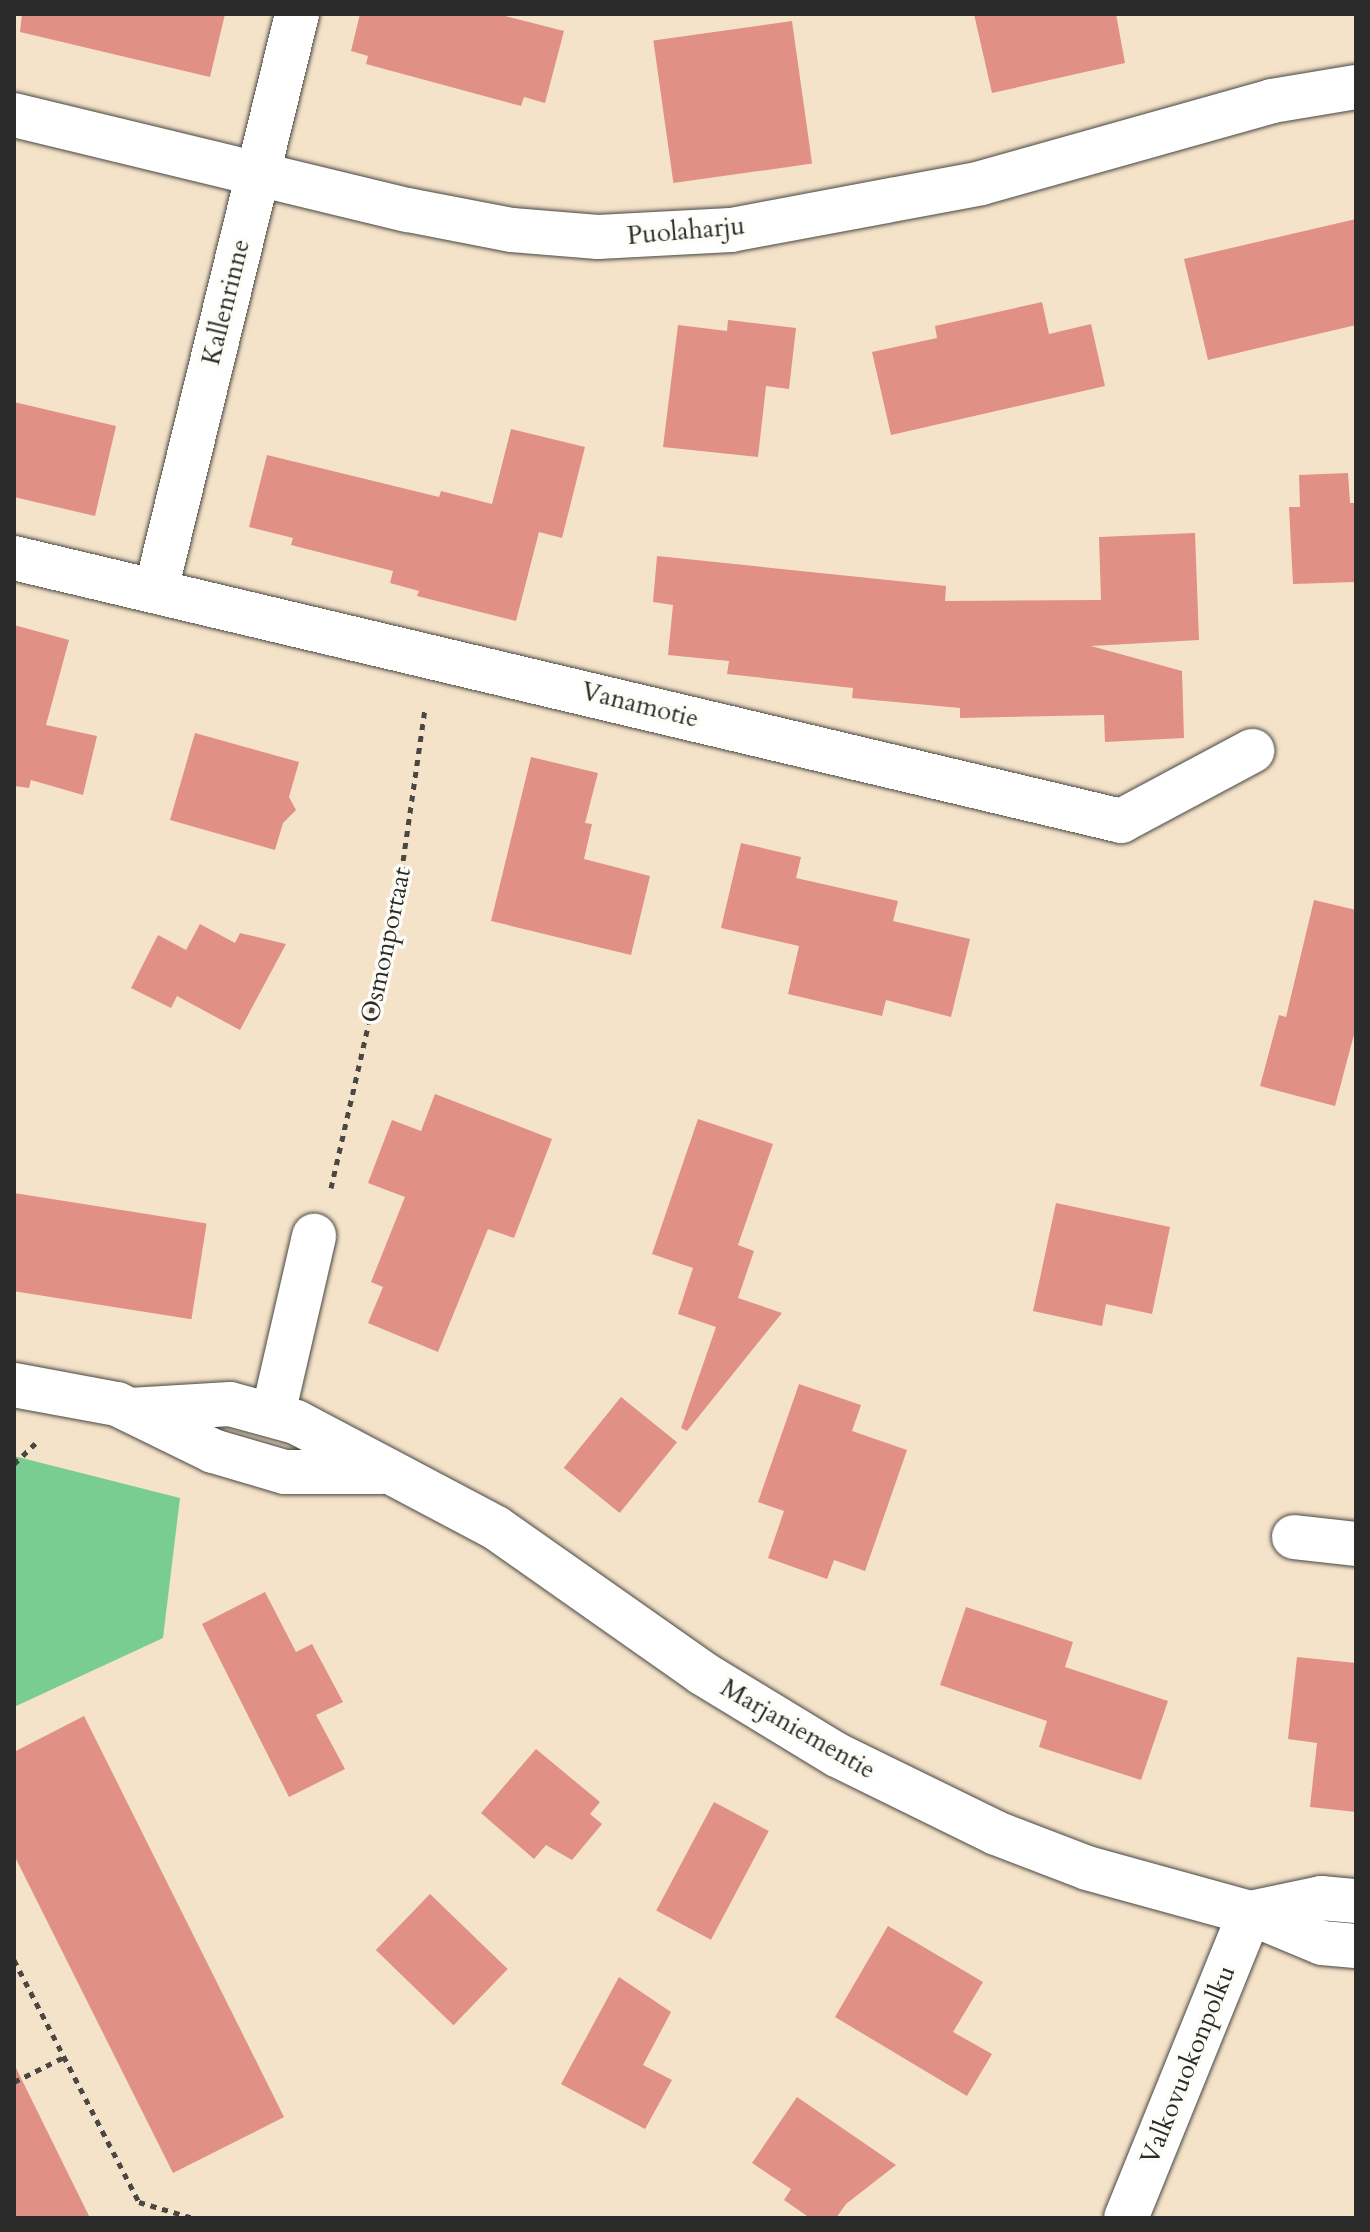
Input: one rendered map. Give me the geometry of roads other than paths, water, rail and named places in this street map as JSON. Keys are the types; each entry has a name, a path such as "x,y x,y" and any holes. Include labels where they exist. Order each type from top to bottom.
{"street":[{"name":"Kallenrinne","path":"156,590 297,14"},
{"name":"Puolaharju","path":"14,115 512,230 598,237 731,230 981,183 1272,101 1356,87"},
{"name":"Vanamotie","path":"14,558 1121,821 1252,751"},
{"path":"273,1414 314,1236"},
{"name":"Marjaniementie","path":"14,1385 130,1410 213,1451 285,1472 382,1472"},
{"name":"Marjaniementie","path":"130,1410 230,1404 273,1414 340,1445 382,1472 496,1528 702,1673 837,1755 996,1833 1087,1868 1250,1913 1322,1943 1356,1946"},
{"path":"1294,1537 1356,1544"},
{"name":"Marjaniementie","path":"1250,1913 1321,1898 1356,1901"},
{"name":"Valkovuokonpolku","path":"1126,2218 1250,1913"}]}
